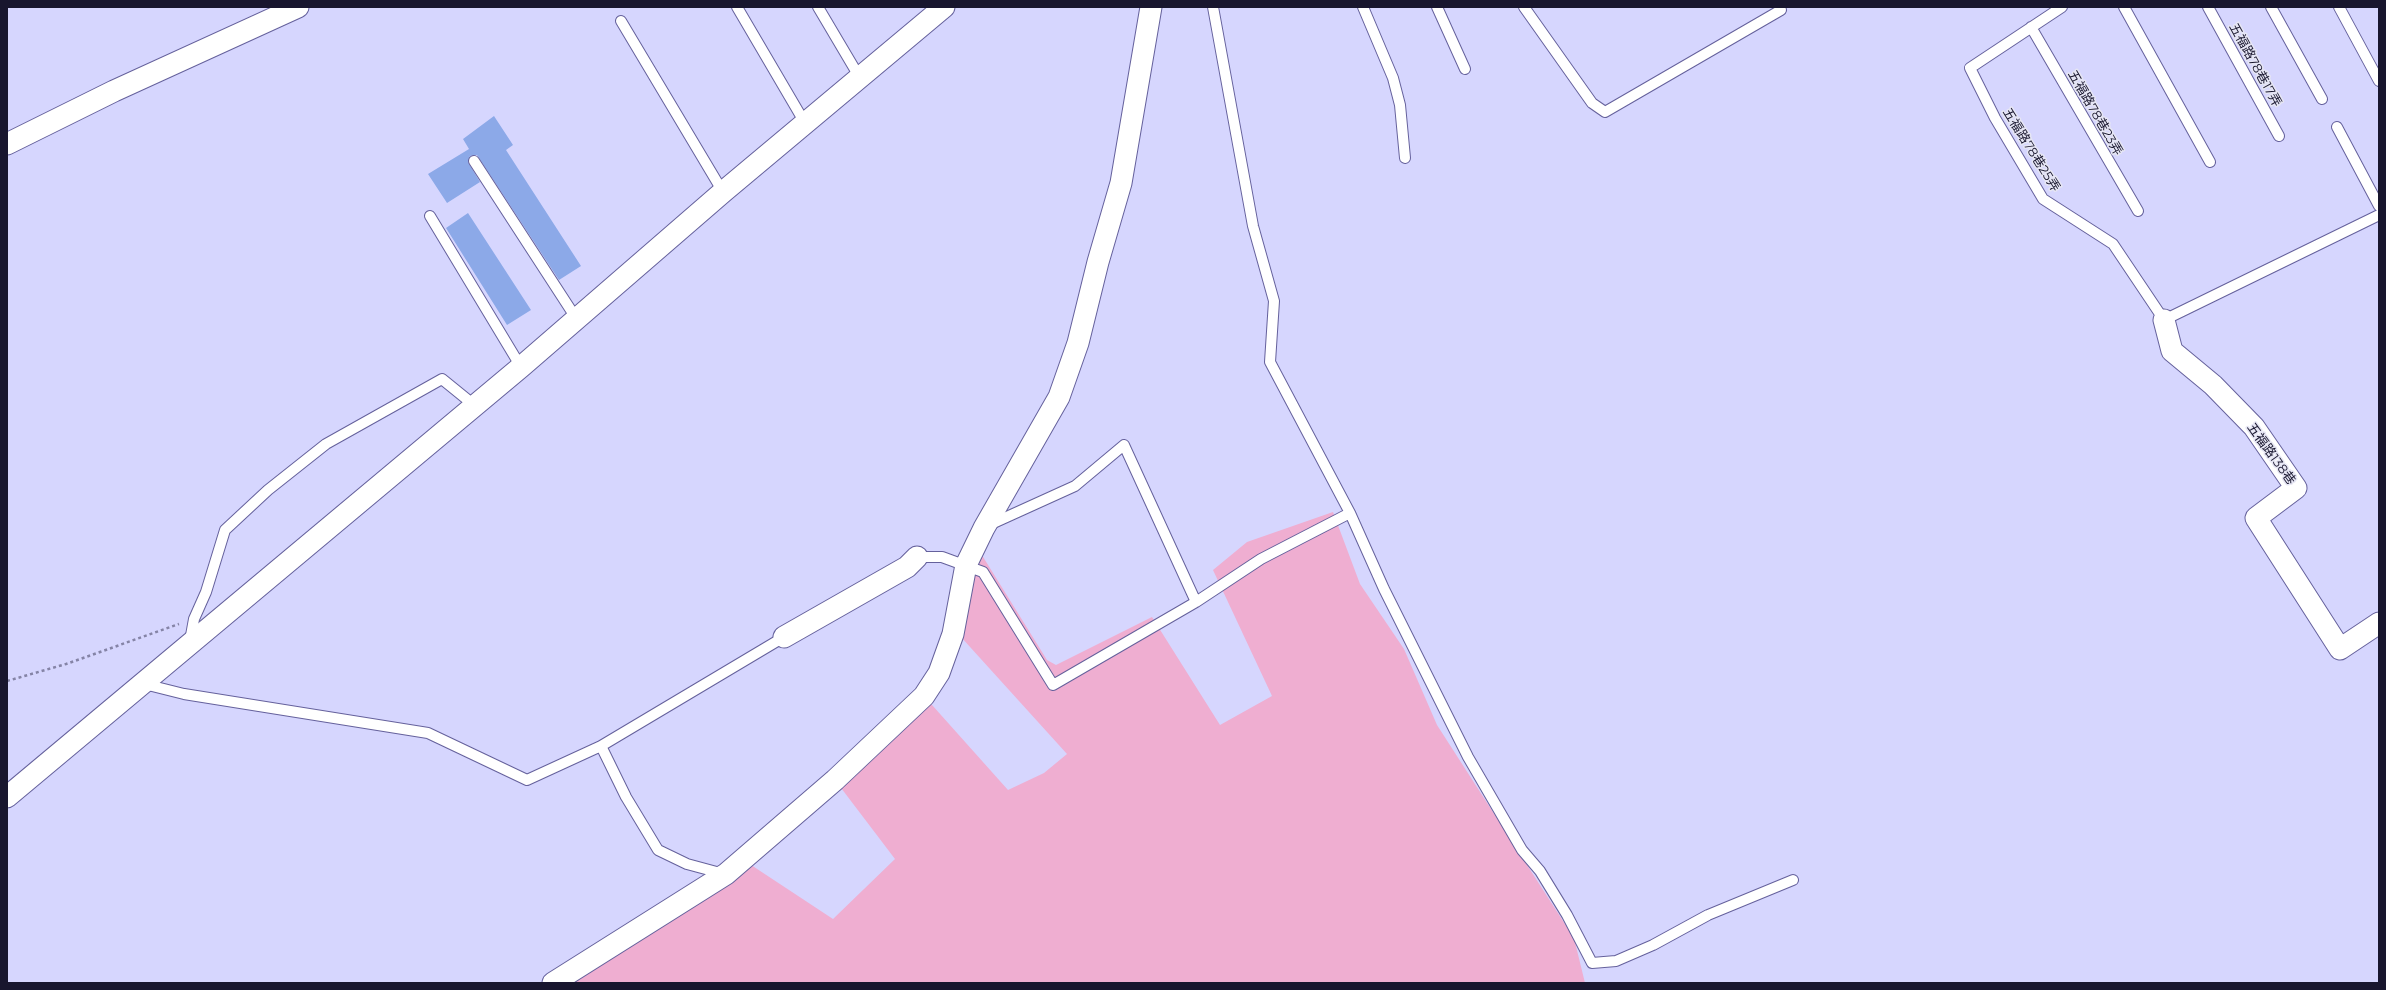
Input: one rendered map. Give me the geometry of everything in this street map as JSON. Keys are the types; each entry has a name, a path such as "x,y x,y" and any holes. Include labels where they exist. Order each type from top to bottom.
{"street":[{"path":"7,144 114,91 298,7"},
{"path":"7,797 144,684 521,367 723,192 944,7"},
{"path":"553,983 726,874 835,780 924,696 939,674 953,634 966,566 984,528 1059,397 1078,343 1098,262 1121,183 1151,7"},
{"name":"五福路138巷","path":"2164,320 2172,351 2213,385 2254,427 2296,488 2256,518 2340,649 2379,623"},
{"path":"784,637 907,567 917,557"}],"lane":[{"path":"737,7 805,123"},
{"path":"818,7 860,78"},
{"path":"1213,7 1253,226 1274,301 1270,362 1350,513 1384,589 1468,756 1522,850 1540,871 1563,908 1592,963 1616,961 1653,944 1708,915 1793,880"},
{"path":"1363,7 1393,78 1400,105 1405,158"},
{"path":"1437,7 1465,69"},
{"path":"1524,7 1592,103 1605,112 1780,10"},
{"path":"2124,7 2210,162"},
{"name":"五福路78巷17弄","path":"2208,7 2279,136"},
{"path":"2270,7 2322,99"},
{"path":"2339,7 2379,82"},
{"path":"2031,27 2056,9"},
{"path":"621,21 723,192"},
{"name":"五福路78巷25弄","path":"2031,27 1970,68 1995,118 2043,200 2113,244 2164,320"},
{"name":"五福路78巷23弄","path":"2031,27 2138,211"},
{"path":"2337,127 2379,206"},
{"path":"474,161 576,318"},
{"path":"2164,320 2379,215"},
{"path":"430,216 521,367"},
{"path":"189,645 194,619 225,530 268,490 326,444 442,379 474,405"},
{"path":"984,528 1075,486 1124,445 1196,602"},
{"path":"917,557 942,557 983,572 1053,685 1196,602 1261,559 1350,513"},
{"path":"144,684 184,694 428,733 526,780 601,746 784,637"},
{"path":"601,746 626,797 658,850 687,864 726,874"}],"path":[{"path":"7,681 66,664 194,619"}],"shaded area":[{"path":"1333,512 1360,584 1404,649 1437,725 1574,938 1585,983 549,983 742,859 833,919 895,859 835,780 924,696 1008,790 1044,773 1067,754 961,637 980,552 1047,660 1056,665 1152,617 1220,725 1272,696 1213,570 1247,542"}],"building":[{"path":"494,116 513,145 506,150 581,266 559,280 477,155 470,156 468,162 480,182 447,203 428,174 469,149 463,139"},
{"path":"468,213 531,310 507,325 446,228"}]}
